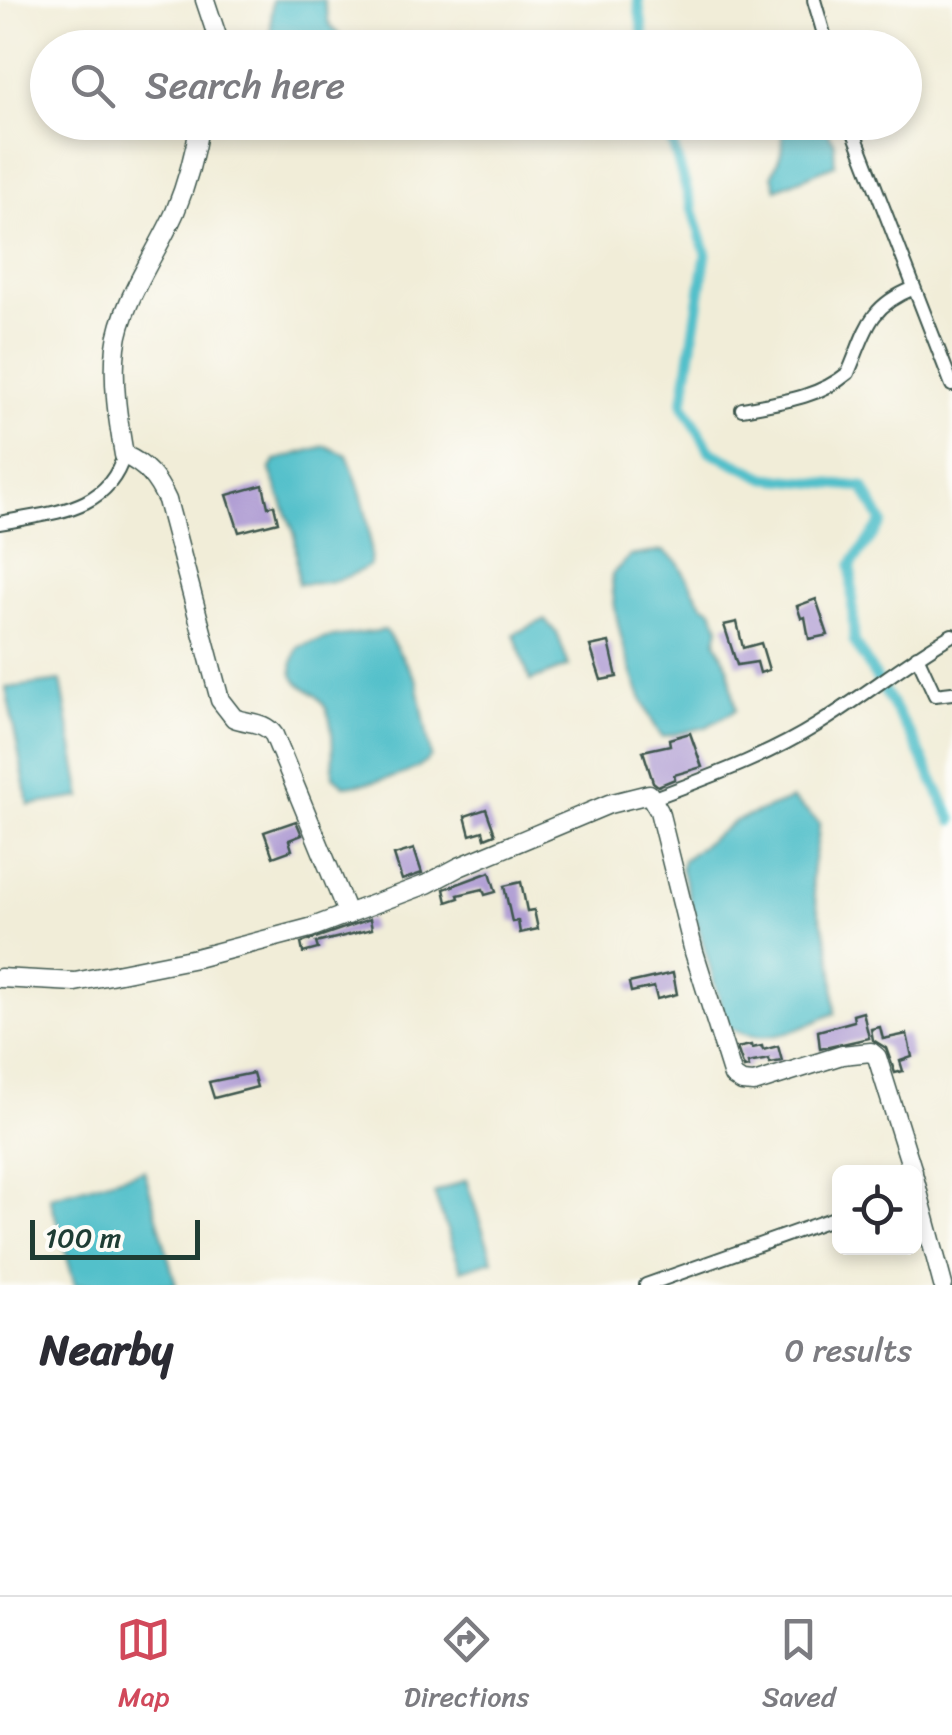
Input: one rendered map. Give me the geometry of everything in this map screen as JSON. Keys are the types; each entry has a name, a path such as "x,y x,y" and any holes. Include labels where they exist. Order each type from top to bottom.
{"main road":[{"path":"205,0 215,30"},
{"path":"197,140 175,211 124,316 116,345 118,418 124,455 140,462 152,474 167,500 220,700 234,718 268,727 274,735 348,914"},
{"path":"0,978 75,982 134,972 310,928 427,884 609,804 644,794 654,798 709,1006 733,1076 754,1083 842,1055 870,1052 877,1057 911,1165"},
{"path":"922,1216 943,1285"}],"street":[{"path":"814,0 823,30"},
{"path":"857,140 952,384"},
{"path":"742,409 800,398 842,378 848,373 870,318 887,300 912,289"},
{"path":"0,522 72,509 107,489 119,474 124,455"},
{"path":"654,798 743,763 814,727 952,635"},
{"path":"911,659 936,695 952,694"},
{"path":"646,1285 832,1219"}],"water":[{"path":"272,0 324,0 329,24 335,30 271,30"},
{"path":"833,140 835,165 776,189 772,175 783,142"},
{"path":"325,446 347,455 352,468 368,522 370,565 336,580 298,584 295,535 270,470 276,460"},
{"path":"663,551 677,561 702,604 712,609 719,627 716,641 728,667 736,710 706,727 662,737 643,702 627,659 616,614 612,574 630,556"},
{"path":"544,620 557,633 569,666 530,681 514,634"},
{"path":"385,630 417,681 431,757 402,774 345,786 333,776 327,711 315,694 295,679 293,662 298,647 327,638"},
{"path":"61,681 82,797 29,805 6,688"},
{"path":"792,799 819,822 812,878 831,956 835,1013 782,1034 755,1036 727,1027 681,868 683,860 735,821"},
{"path":"144,1170 176,1285 75,1285 50,1197"},
{"path":"466,1180 493,1260 461,1270 434,1193"}],"building":[{"path":"263,485 268,507 274,505 278,522 239,532 227,495"},
{"path":"816,599 828,635 809,639 805,617 801,618 797,606"},
{"path":"737,622 743,648 761,643 769,670 760,673 757,662 737,665 724,625"},
{"path":"609,642 617,677 601,680 590,646"},
{"path":"690,733 702,767 674,775 675,779 658,786 653,782 643,751 670,745 669,739"},
{"path":"486,809 495,834 485,838 483,831 470,835 465,816"},
{"path":"296,821 302,835 289,840 292,850 273,857 264,832"},
{"path":"414,849 422,873 402,880 394,855"},
{"path":"490,872 496,892 485,895 483,889 447,902 444,889"},
{"path":"521,882 527,911 534,910 538,929 520,933 518,921 512,922 504,886"},
{"path":"370,919 372,929 316,943 318,949 303,953 301,943"},
{"path":"673,973 677,994 657,999 654,987 631,992 629,983"},
{"path":"863,1012 869,1038 820,1049 818,1031 854,1021 853,1015"},
{"path":"880,1027 883,1039 907,1034 912,1057 900,1061 903,1071 895,1073 886,1048 873,1040 871,1029"},
{"path":"762,1046 763,1050 778,1046 782,1061 770,1063 769,1059 748,1063 749,1067 744,1068 737,1048"},
{"path":"253,1073 257,1087 214,1098 209,1082"}],"waterway":[{"path":"638,0 642,30"},
{"path":"671,140 706,254 683,404 710,451 766,478 863,487 882,522 851,565 854,641 914,741 952,820"}]}
